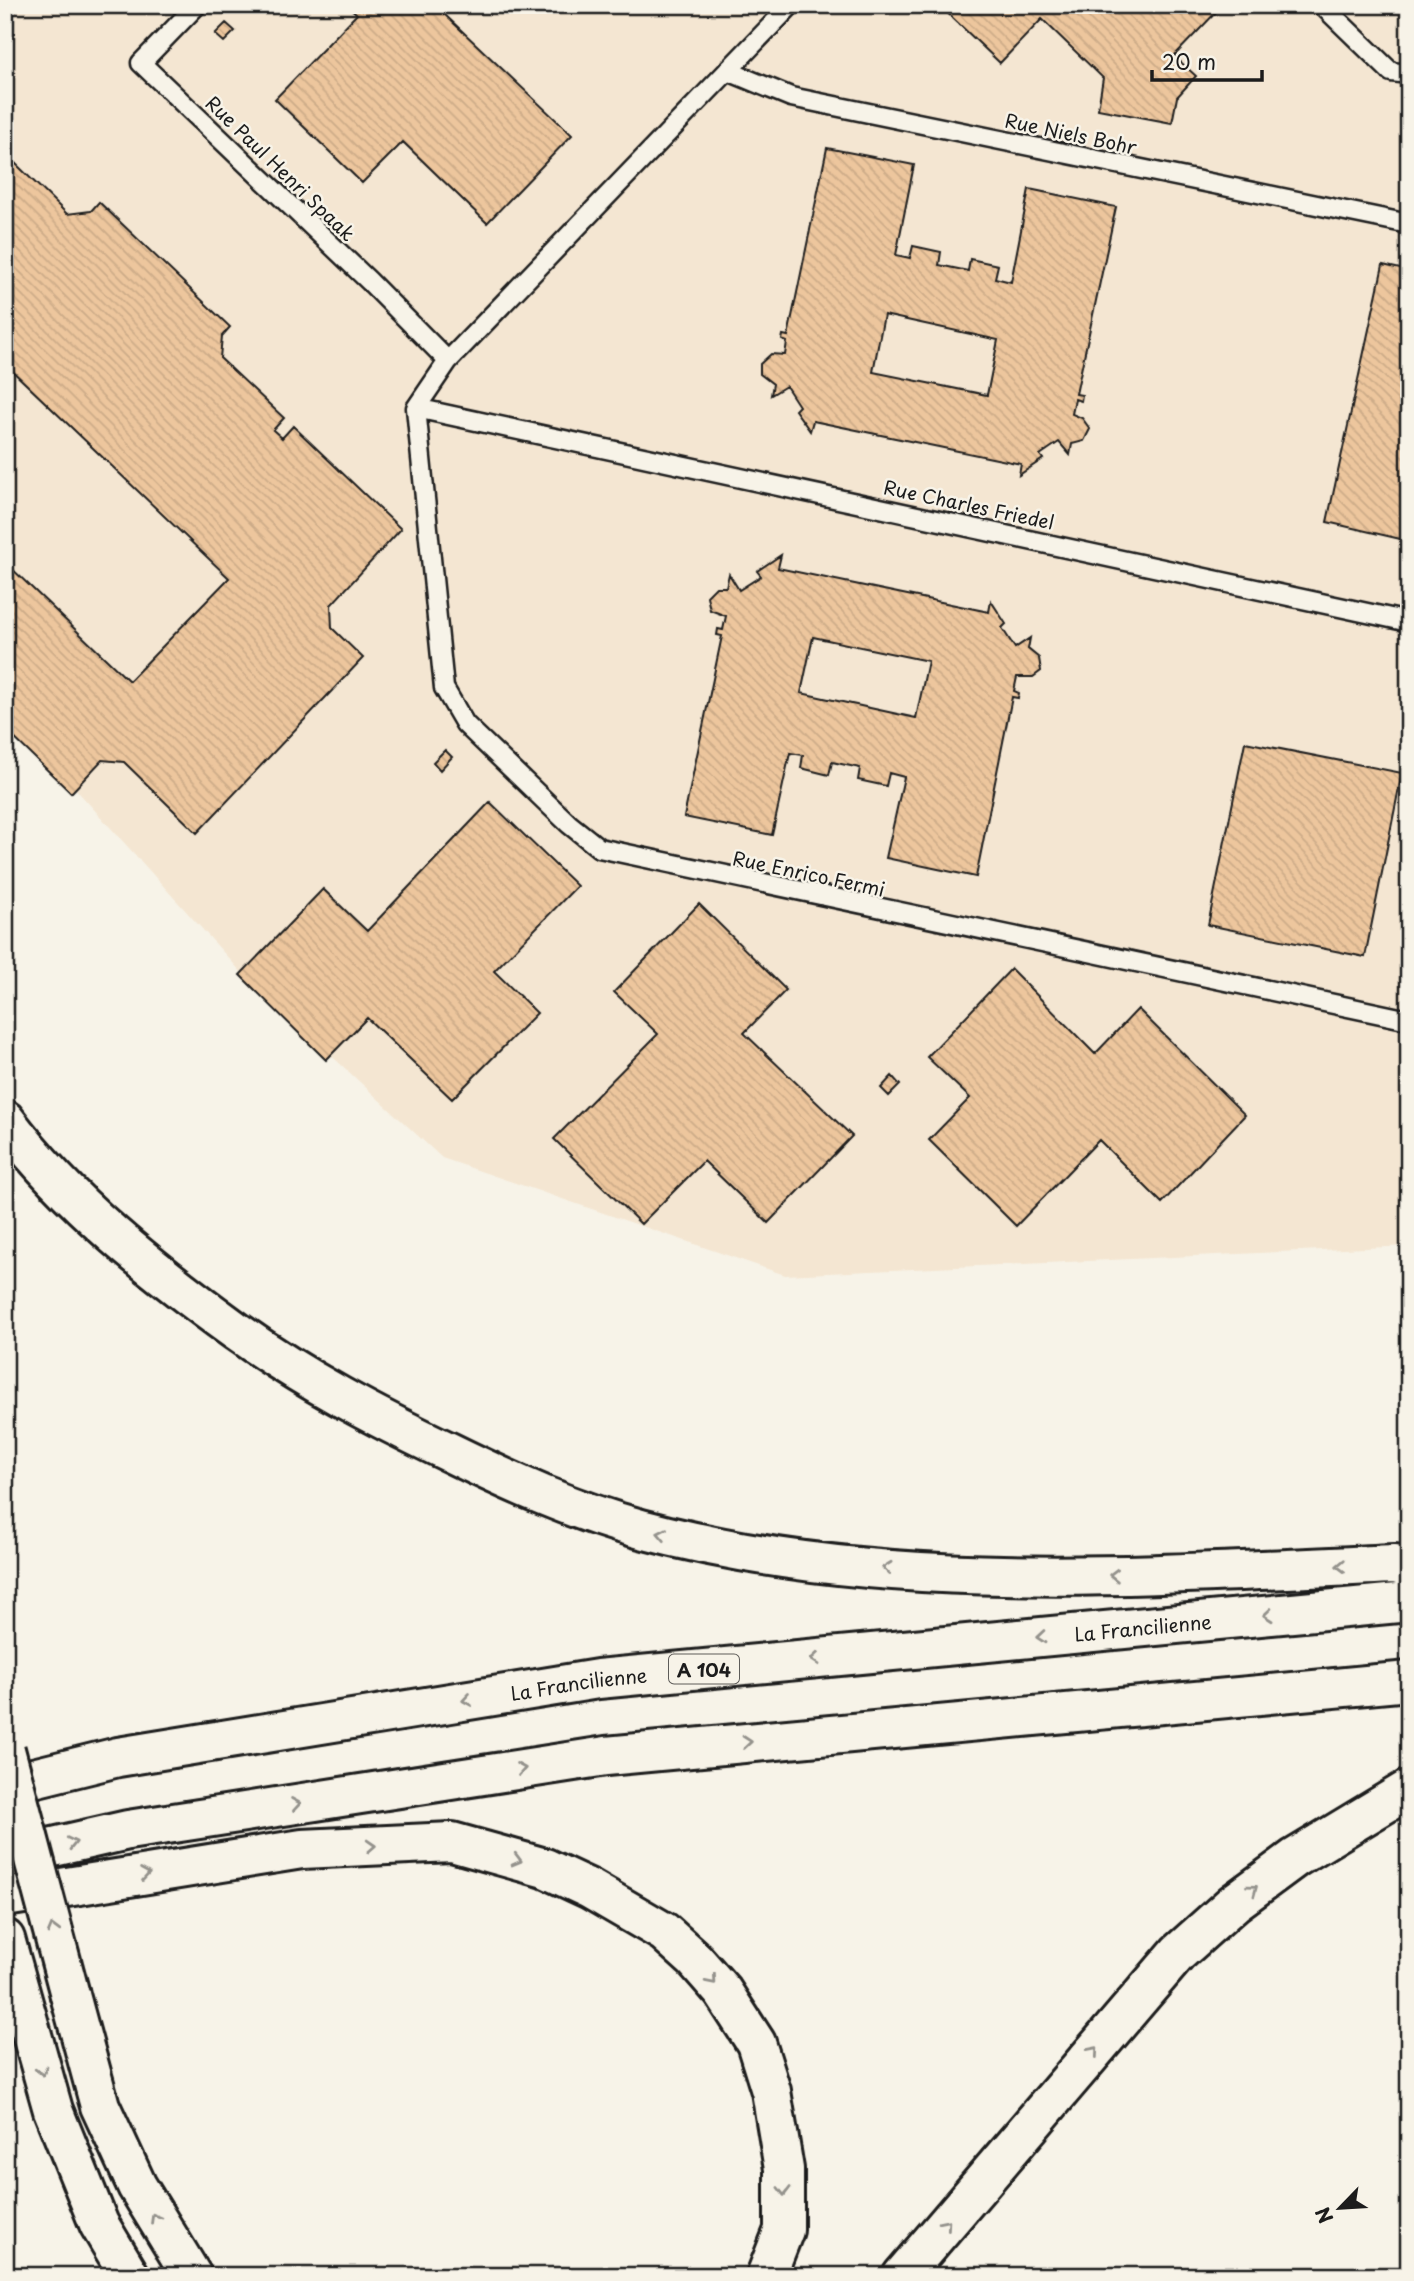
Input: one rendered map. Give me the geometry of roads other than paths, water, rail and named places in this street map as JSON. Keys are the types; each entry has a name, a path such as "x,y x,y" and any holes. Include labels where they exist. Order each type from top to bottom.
{"highway":[{"path":"5,1120 32,1156 153,1270 293,1372 515,1485 640,1529 774,1556 936,1573 1126,1576 1395,1564 1409,1568"},
{"name":"La Francilienne","path":"5,1785 118,1757 598,1679 1409,1602"},
{"path":"5,1858 128,1830 606,1756 1409,1681"},
{"path":"5,1750 100,2106 137,2186 192,2276"},
{"path":"902,2276 1178,1952 1234,1903 1295,1858 1409,1789"},
{"path":"5,1897 302,1849 452,1842 545,1868 590,1889 664,1932 695,1960 723,1992 756,2043 771,2091 784,2169 784,2230 766,2276"},
{"path":"5,1939 53,2110 99,2224 130,2276"}],"lane":[{"name":"Rue Paul Henri Spaak","path":"197,5 141,63 369,281 448,361"},
{"path":"416,408 448,361 791,5"},
{"path":"1322,5 1391,72 1409,74"},
{"name":"Rue Niels Bohr","path":"728,71 791,97 1409,224"},
{"name":"Rue Charles Friedel","path":"416,408 520,428 1409,622"},
{"name":"Rue Enrico Fermi","path":"416,408 444,688 465,724 569,824 599,848 1409,1020"}]}
